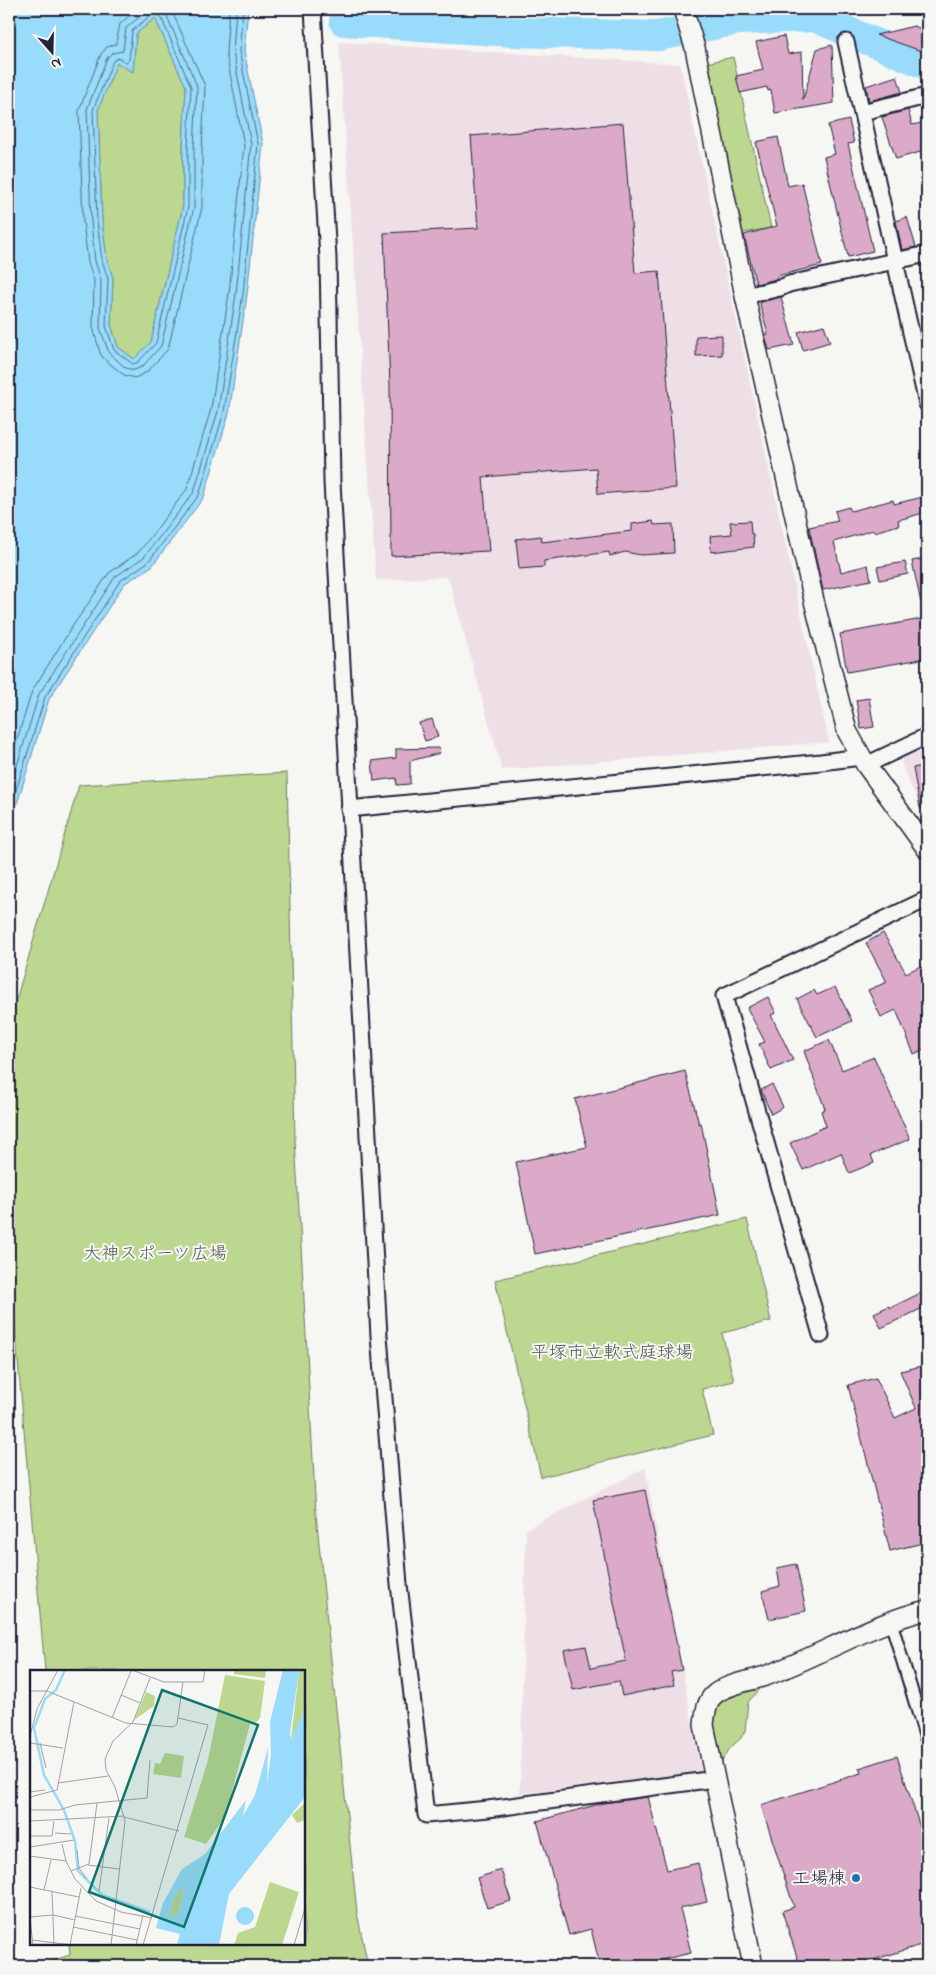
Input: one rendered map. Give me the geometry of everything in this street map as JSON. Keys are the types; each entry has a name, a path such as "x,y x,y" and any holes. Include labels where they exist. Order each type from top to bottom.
{"street":[{"path":"313,9 328,258 330,427 378,1336 399,1584 426,1815 488,1809 715,1779"},
{"path":"685,15 693,42 745,296 815,605 847,732 863,761 927,849"},
{"path":"846,42 927,404"},
{"path":"862,112 927,96"},
{"path":"745,296 927,254"},
{"path":"349,809 821,762 863,761 927,736"},
{"path":"821,1335 724,996 927,899"},
{"path":"753,1966 704,1725 706,1709 713,1694 800,1662 866,1631 927,1610"},
{"path":"894,1632 927,1742"}],"shaded area":[{"path":"339,42 680,64 829,742 502,770 448,577 376,580"},
{"path":"927,744 927,813 911,787 901,763 903,756"},
{"path":"645,1468 701,1771 520,1794 526,1529"}],"green space":[{"path":"697,9 721,9 722,13 701,20"},
{"path":"155,18 186,87 183,206 151,342 134,359 118,347 111,325 113,278 107,259 102,221 98,110 117,62 133,72 136,34"},
{"path":"733,57 771,228 743,233 706,63"},
{"name":"大神スポーツ広場","path":"287,773 295,1139 316,1514 357,1913 368,1966 35,1966 70,1955 69,1945 305,1945 305,1670 45,1670 9,1257 9,1024 79,785"},
{"name":"平塚市立軟式庭球場","path":"747,1219 771,1321 722,1333 734,1381 702,1389 713,1435 541,1477 495,1280"},
{"path":"760,1689 748,1702 745,1731 741,1738 730,1748 721,1763 714,1737 714,1710 725,1697"}],"water":[{"path":"9,9 248,9 244,51 263,144 247,295 229,413 204,497 152,566 124,584 49,699 9,830","holes":["155,18 186,87 183,206 151,342 134,359 118,347 111,325 113,278 107,259 102,221 98,110 117,63 133,72 136,34"]}],"building":[{"path":"914,26 927,31 927,53 876,35"},
{"path":"784,36 788,54 802,52 803,100 817,49 832,45 834,103 775,113 771,90 768,91 767,87 740,93 736,76 763,70 756,42"},
{"path":"897,76 902,92 869,101 866,86"},
{"path":"908,110 912,125 927,122 927,150 896,159 882,117"},
{"path":"849,120 854,143 848,144 873,251 848,257 824,157 835,154 828,125"},
{"path":"623,123 635,273 659,271 676,488 598,494 596,468 483,477 489,551 391,556 390,386 384,233 478,228 471,136"},
{"path":"778,137 788,186 802,183 822,265 777,276 776,279 756,284 744,235 777,226 756,142"},
{"path":"907,217 916,247 902,250 896,221"},
{"path":"781,297 794,345 769,350 765,335 768,334 760,304 761,302"},
{"path":"824,325 830,342 803,350 798,332"},
{"path":"722,335 722,355 696,356 696,336"},
{"path":"927,496 927,512 898,520 899,525 874,532 873,530 834,542 841,572 868,565 871,580 823,590 809,527 838,521 835,511 849,507 851,511 893,500 894,504"},
{"path":"653,521 654,525 673,524 674,553 641,555 625,552 610,556 609,552 544,561 544,567 519,569 516,539 541,536 542,542 632,531 632,524"},
{"path":"750,521 754,547 711,552 710,536 732,534 730,522"},
{"path":"927,558 927,603 921,603 912,561"},
{"path":"905,562 908,574 880,580 877,567"},
{"path":"927,618 927,658 847,672 840,634"},
{"path":"869,698 874,727 861,729 856,700"},
{"path":"432,719 438,737 425,741 419,723"},
{"path":"439,748 440,753 410,761 410,784 397,785 396,778 374,781 372,761 396,758 396,749"},
{"path":"927,765 927,807 920,808 913,768"},
{"path":"883,933 906,973 927,963 927,1048 914,1054 896,1010 881,1017 868,990 887,982 866,943"},
{"path":"835,987 852,1021 817,1037 797,999 814,990 817,995"},
{"path":"768,997 776,1013 771,1015 793,1060 771,1070 759,1044 765,1042 747,1008"},
{"path":"829,1040 842,1070 874,1057 910,1139 871,1155 874,1163 849,1173 841,1153 803,1170 790,1143 826,1126 821,1111 825,1109 804,1051"},
{"path":"685,1071 699,1124 701,1123 720,1215 535,1254 516,1162 587,1147 575,1099"},
{"path":"772,1084 783,1107 771,1114 761,1090"},
{"path":"927,1290 927,1306 881,1328 874,1313 889,1306 890,1308"},
{"path":"927,1365 927,1542 890,1551 848,1385 876,1378 895,1418 916,1408 900,1371"},
{"path":"645,1490 682,1670 671,1672 674,1685 622,1696 619,1681 573,1690 564,1650 586,1646 591,1668 626,1661 593,1500"},
{"path":"796,1564 806,1611 769,1619 762,1591 780,1586 777,1568"},
{"name":"工場棟","path":"897,1756 927,1849 927,1943 854,1966 800,1966 782,1911 794,1907 761,1805 861,1773 859,1768"},
{"path":"648,1797 667,1870 698,1863 707,1902 680,1908 691,1953 635,1966 600,1966 591,1929 569,1935 537,1821 603,1803"},
{"path":"501,1870 511,1901 487,1908 477,1878"}],"waterway":[{"path":"344,21 513,32 658,36 738,20 814,17 927,65"}],"place":[{"name":"工場棟","path":"856,1878"}]}
